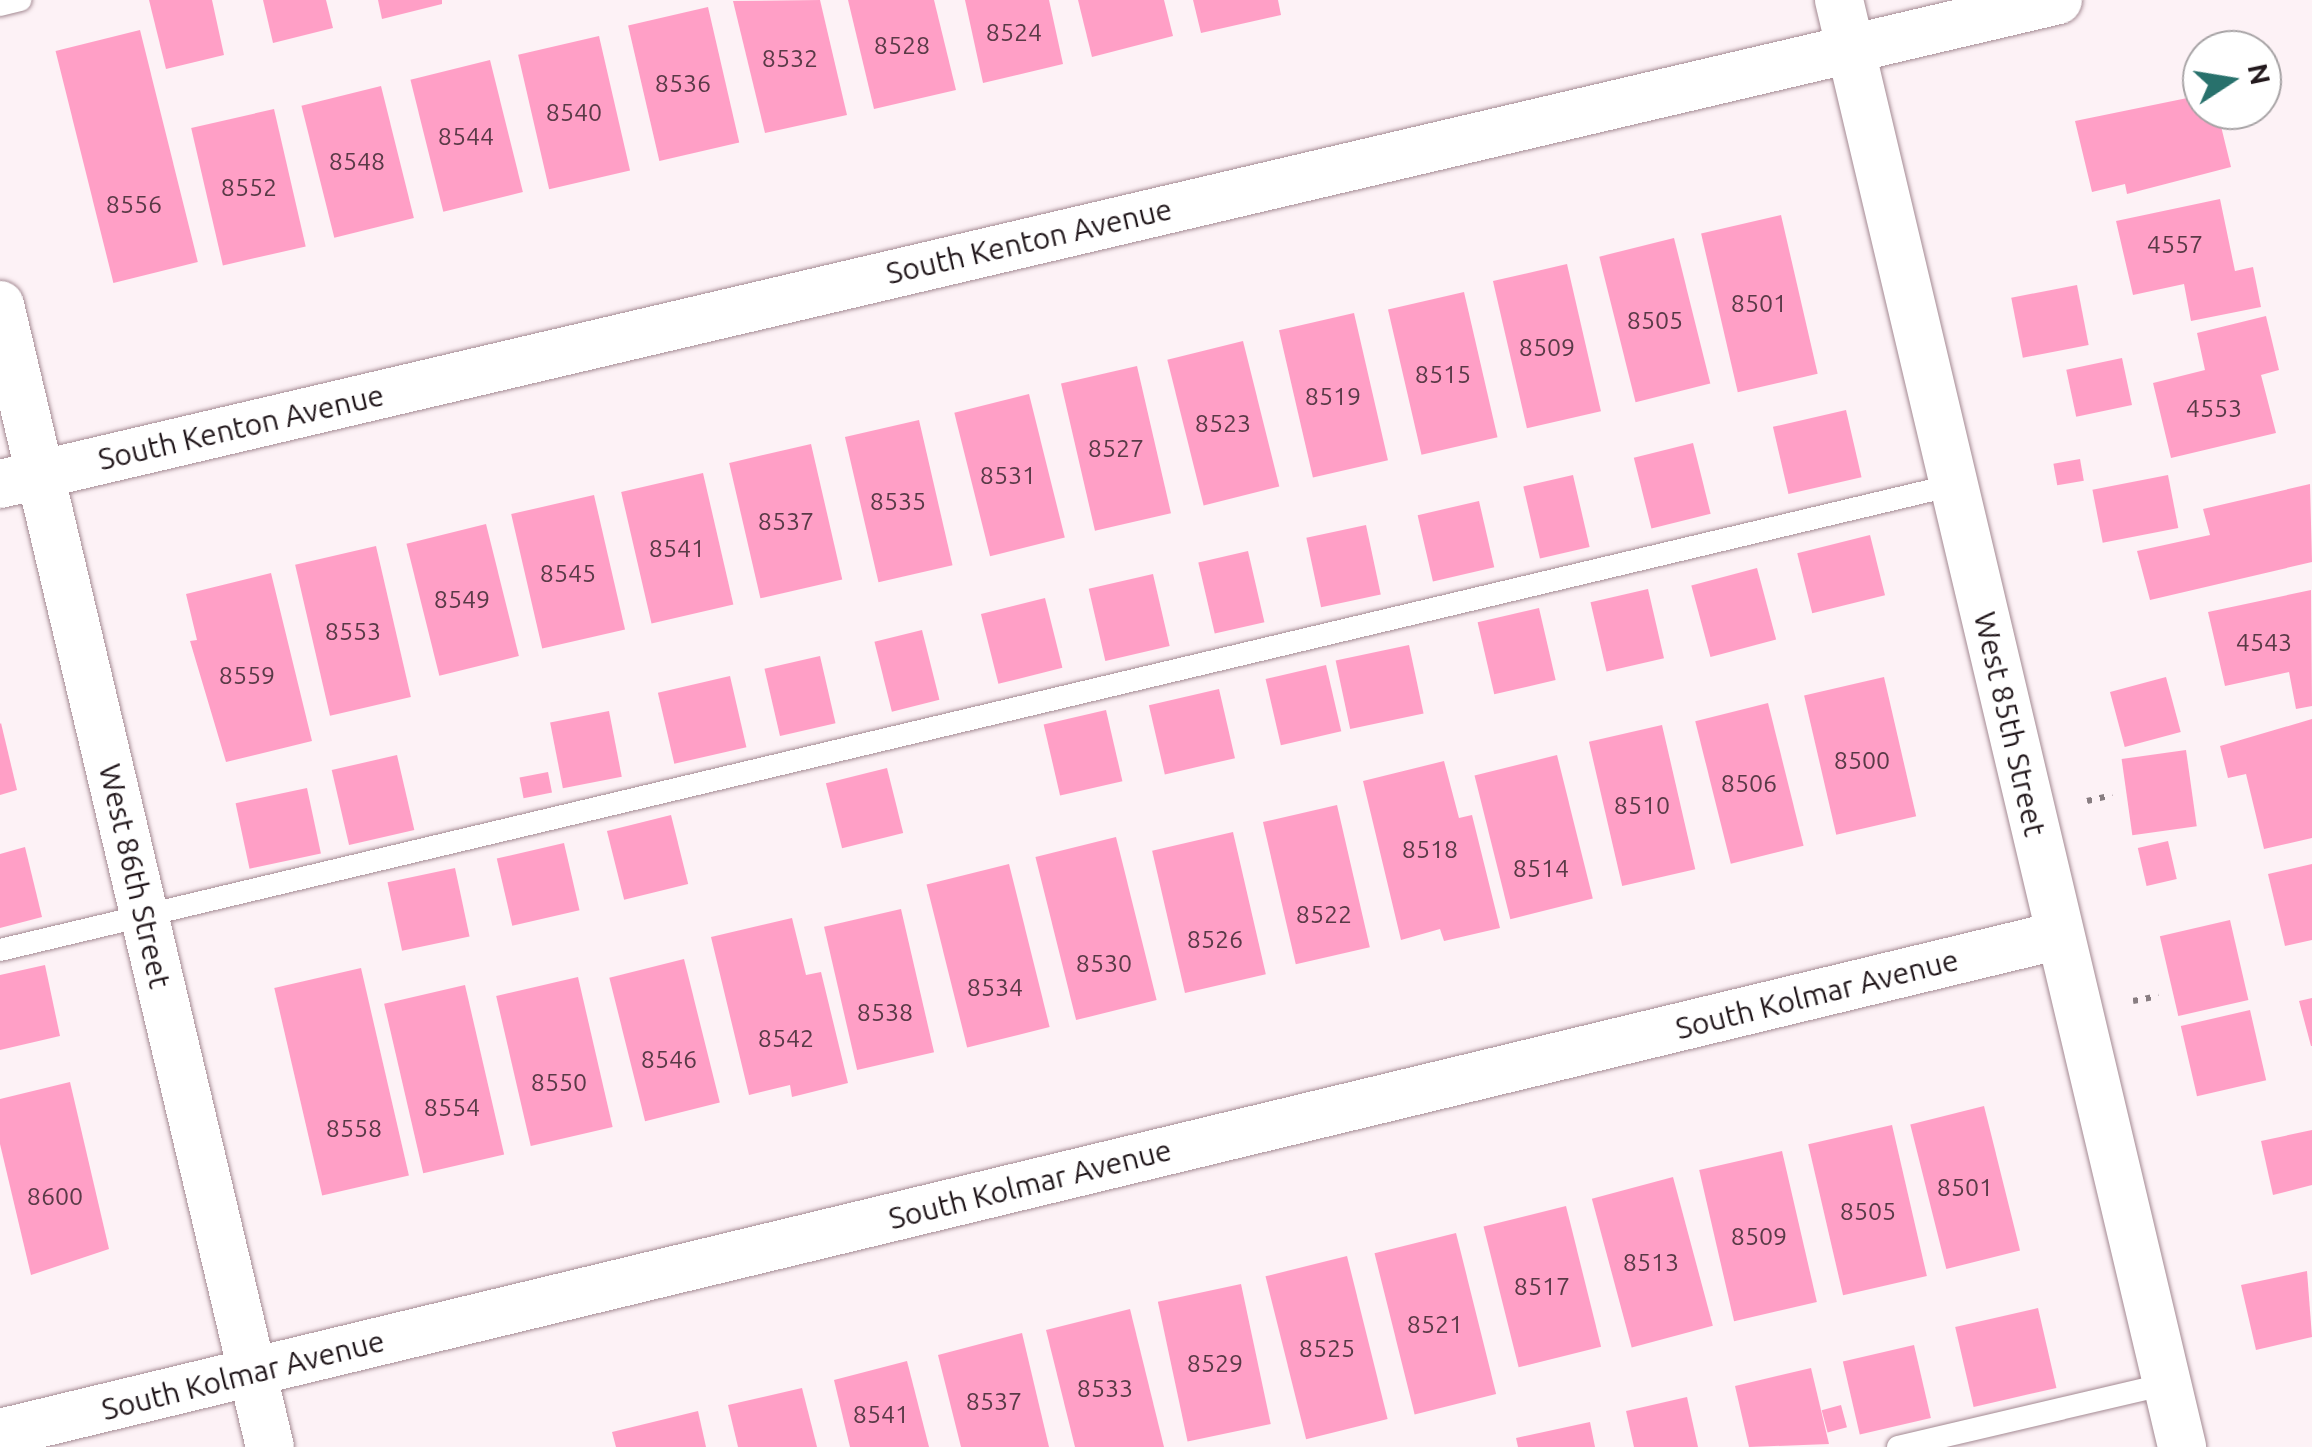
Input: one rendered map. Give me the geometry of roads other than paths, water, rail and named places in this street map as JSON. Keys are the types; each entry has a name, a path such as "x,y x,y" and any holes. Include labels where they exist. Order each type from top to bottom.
{"street":[{"name":"West 85th Street","path":"1840,0 2182,1447"},
{"name":"South Kenton Avenue","path":"20,479 2058,0"},
{"name":"West 86th Street","path":"0,305 20,479 144,916 270,1447"},
{"name":"South Kolmar Avenue","path":"0,1433 2060,935"}],"lane":[{"path":"0,5 20,0"},
{"path":"0,950 1954,485"},
{"path":"1898,1447 2167,1384"}]}
